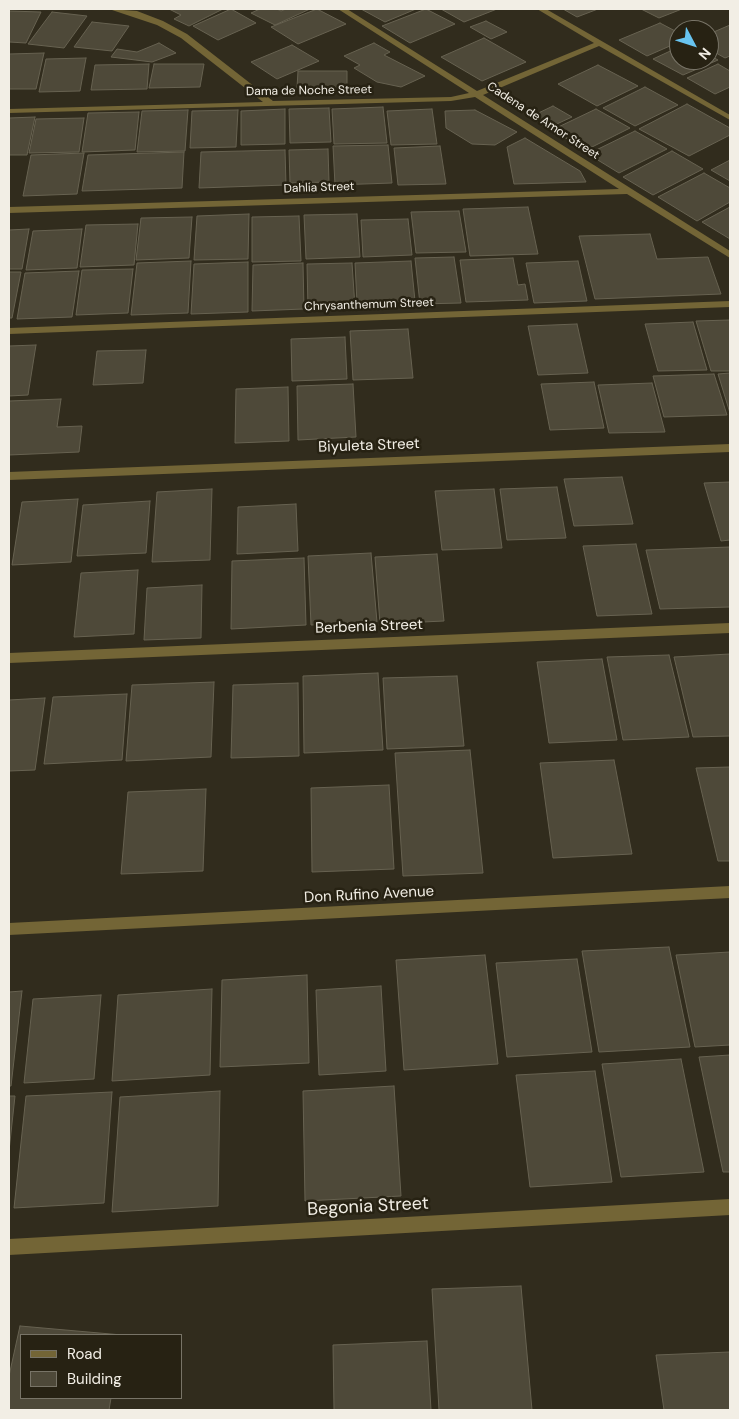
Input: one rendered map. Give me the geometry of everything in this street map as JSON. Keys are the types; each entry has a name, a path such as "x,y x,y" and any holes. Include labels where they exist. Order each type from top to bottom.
{"street":[{"path":"114,9 134,13 160,23 184,36 270,103"},
{"name":"Cadena de Amor Street","path":"342,9 730,255"},
{"path":"541,9 730,118"},
{"name":"Dama de Noche Street","path":"9,111 450,99 478,94 600,43"},
{"name":"Dahlia Street","path":"9,210 630,191"},
{"name":"Chrysanthemum Street","path":"9,331 730,304"},
{"name":"Biyuleta Street","path":"9,476 730,448"},
{"name":"Berbenia Street","path":"9,658 730,628"},
{"name":"Don Rufino Avenue","path":"9,929 730,892"},
{"name":"Begonia Street","path":"9,1247 730,1207"}],"building":[{"path":"169,9 223,9 189,26 174,19 181,15"},
{"path":"231,9 256,23 218,40 193,26"},
{"path":"260,9 277,9 281,11 286,9 310,9 275,25 251,13"},
{"path":"317,9 346,24 298,44 271,27"},
{"path":"361,9 416,9 385,22"},
{"path":"426,9 455,24 410,43 382,26"},
{"path":"441,9 497,9 464,22"},
{"path":"563,9 598,9 577,17"},
{"path":"641,9 682,9 659,18"},
{"path":"9,11 41,12 26,43 9,42"},
{"path":"52,12 87,16 64,48 28,44"},
{"path":"486,21 507,32 491,39 470,27"},
{"path":"92,22 129,26 112,51 74,47"},
{"path":"660,23 669,28 669,46 647,56 619,40"},
{"path":"730,25 730,56 725,58 719,55 719,30"},
{"path":"484,38 526,62 482,81 441,57"},
{"path":"159,43 176,53 152,62 111,57 117,49 137,52"},
{"path":"374,43 390,52 384,55 425,76 401,87 377,82 354,68 360,65 344,56"},
{"path":"292,45 319,61 277,79 251,62"},
{"path":"669,52 669,68 653,59"},
{"path":"44,53 36,89 9,89 9,54"},
{"path":"86,58 80,91 39,92 46,59"},
{"path":"149,64 147,89 91,90 95,65"},
{"path":"154,64 204,64 200,87 149,88"},
{"path":"598,65 638,86 597,106 558,84"},
{"path":"719,65 730,71 730,87 715,94 687,78 705,70 719,70"},
{"path":"674,70 695,70 683,75"},
{"path":"298,71 347,71 347,87 297,88"},
{"path":"645,87 678,105 635,126 603,108"},
{"path":"687,104 730,128 730,135 689,156 639,129"},
{"path":"553,106 572,117 548,128 530,117"},
{"path":"383,107 387,143 334,144 332,109"},
{"path":"329,108 331,142 290,143 289,109"},
{"path":"285,109 285,144 241,145 241,111"},
{"path":"432,109 437,144 391,145 387,111"},
{"path":"596,109 630,128 586,150 552,130"},
{"path":"188,110 185,151 137,152 142,111"},
{"path":"238,110 236,147 190,148 192,111"},
{"path":"475,110 517,132 495,145 472,144 446,128 445,111"},
{"path":"139,112 135,150 82,152 88,113"},
{"path":"35,117 27,155 9,155 9,118"},
{"path":"84,118 79,152 29,153 36,119"},
{"path":"635,131 667,149 619,173 588,154"},
{"path":"525,138 580,171 586,182 514,184 507,147"},
{"path":"388,145 392,183 335,185 333,146"},
{"path":"440,146 446,184 398,185 394,148"},
{"path":"328,149 329,182 290,183 289,150"},
{"path":"285,150 286,185 199,188 201,152"},
{"path":"672,151 703,169 653,195 623,177"},
{"path":"184,152 182,188 82,191 88,155"},
{"path":"84,153 77,194 23,196 31,155"},
{"path":"730,160 730,181 711,170"},
{"path":"704,173 730,188 730,202 697,221 658,197"},
{"path":"528,207 538,254 470,256 463,209"},
{"path":"730,207 730,239 702,222"},
{"path":"459,211 466,252 416,253 411,212"},
{"path":"249,214 248,259 194,260 197,216"},
{"path":"357,214 360,257 306,259 304,215"},
{"path":"299,216 301,261 252,262 252,217"},
{"path":"192,217 189,258 136,260 141,218"},
{"path":"408,219 412,255 363,257 361,220"},
{"path":"138,224 134,265 80,267 86,225"},
{"path":"29,229 22,269 9,269 9,230"},
{"path":"82,229 77,268 26,270 33,231"},
{"path":"650,234 657,259 708,257 721,294 595,299 579,236"},
{"path":"454,257 461,303 420,304 415,258"},
{"path":"513,258 518,285 525,284 528,300 466,302 460,260"},
{"path":"191,261 188,313 131,315 137,263"},
{"path":"411,261 415,301 357,303 355,263"},
{"path":"578,261 587,301 534,303 526,263"},
{"path":"248,262 248,312 191,314 194,264"},
{"path":"303,263 304,309 252,311 253,265"},
{"path":"352,263 355,307 308,309 307,264"},
{"path":"133,269 128,313 76,315 82,270"},
{"path":"79,271 72,317 17,319 25,273"},
{"path":"9,272 21,272 12,318 9,318"},
{"path":"730,320 730,371 711,371 696,321"},
{"path":"693,322 707,370 658,371 645,324"},
{"path":"577,324 588,373 538,375 528,326"},
{"path":"408,329 413,378 353,380 350,331"},
{"path":"345,337 347,379 292,381 291,339"},
{"path":"36,345 28,395 9,396 9,346"},
{"path":"146,350 143,383 93,385 97,351"},
{"path":"730,373 730,413 718,374"},
{"path":"714,374 727,415 664,417 653,376"},
{"path":"594,382 604,428 550,430 541,384"},
{"path":"652,383 665,432 609,433 598,385"},
{"path":"353,384 356,437 298,440 297,386"},
{"path":"288,387 289,441 235,443 236,389"},
{"path":"61,399 57,427 82,426 79,452 9,455 9,401"},
{"path":"622,477 633,524 574,526 564,479"},
{"path":"730,482 730,540 721,541 704,483"},
{"path":"557,487 566,538 507,540 500,489"},
{"path":"212,489 210,560 152,562 157,492"},
{"path":"494,489 502,548 442,550 435,491"},
{"path":"78,499 71,562 12,565 22,502"},
{"path":"150,501 146,553 77,556 83,505"},
{"path":"296,504 298,551 237,554 238,507"},
{"path":"636,544 652,614 597,616 583,546"},
{"path":"730,547 730,607 660,609 646,550"},
{"path":"371,553 377,622 311,625 308,556"},
{"path":"437,554 444,621 380,624 375,557"},
{"path":"304,558 306,625 231,629 232,561"},
{"path":"138,570 134,634 74,637 81,573"},
{"path":"202,585 201,638 144,640 147,588"},
{"path":"730,654 730,736 693,737 674,657"},
{"path":"669,655 689,737 623,740 607,657"},
{"path":"602,659 617,740 549,743 537,662"},
{"path":"378,673 383,750 304,753 303,676"},
{"path":"457,676 464,746 387,749 383,678"},
{"path":"214,682 211,757 126,761 132,685"},
{"path":"298,683 299,756 231,758 233,685"},
{"path":"127,694 122,760 44,764 53,697"},
{"path":"45,698 35,770 9,771 9,700"},
{"path":"470,750 483,873 403,876 395,753"},
{"path":"614,760 632,854 553,858 540,763"},
{"path":"730,767 730,861 718,861 696,768"},
{"path":"389,785 394,869 312,872 311,788"},
{"path":"206,789 203,871 121,874 128,792"},
{"path":"669,947 690,1047 599,1052 582,951"},
{"path":"730,952 730,1045 695,1047 676,955"},
{"path":"485,955 498,1064 404,1070 396,960"},
{"path":"577,959 592,1052 507,1057 496,963"},
{"path":"307,975 309,1063 220,1067 222,980"},
{"path":"381,986 386,1071 319,1075 316,990"},
{"path":"212,989 210,1075 112,1081 118,995"},
{"path":"22,991 11,1086 9,1086 9,992"},
{"path":"101,995 94,1079 24,1083 33,999"},
{"path":"730,1055 730,1172 723,1172 699,1057"},
{"path":"681,1059 704,1172 621,1177 602,1064"},
{"path":"595,1071 612,1182 530,1187 516,1075"},
{"path":"394,1086 401,1196 305,1201 303,1091"},
{"path":"220,1091 218,1206 112,1212 120,1097"},
{"path":"112,1092 104,1203 14,1208 26,1096"},
{"path":"9,1096 15,1096 9,1151"},
{"path":"521,1286 532,1410 439,1410 432,1289"},
{"path":"20,1326 111,1334 20,1334 20,1399 111,1399 109,1410 9,1410 9,1376"},
{"path":"427,1341 431,1410 334,1410 333,1345"},
{"path":"730,1352 730,1410 664,1410 656,1355"}]}
